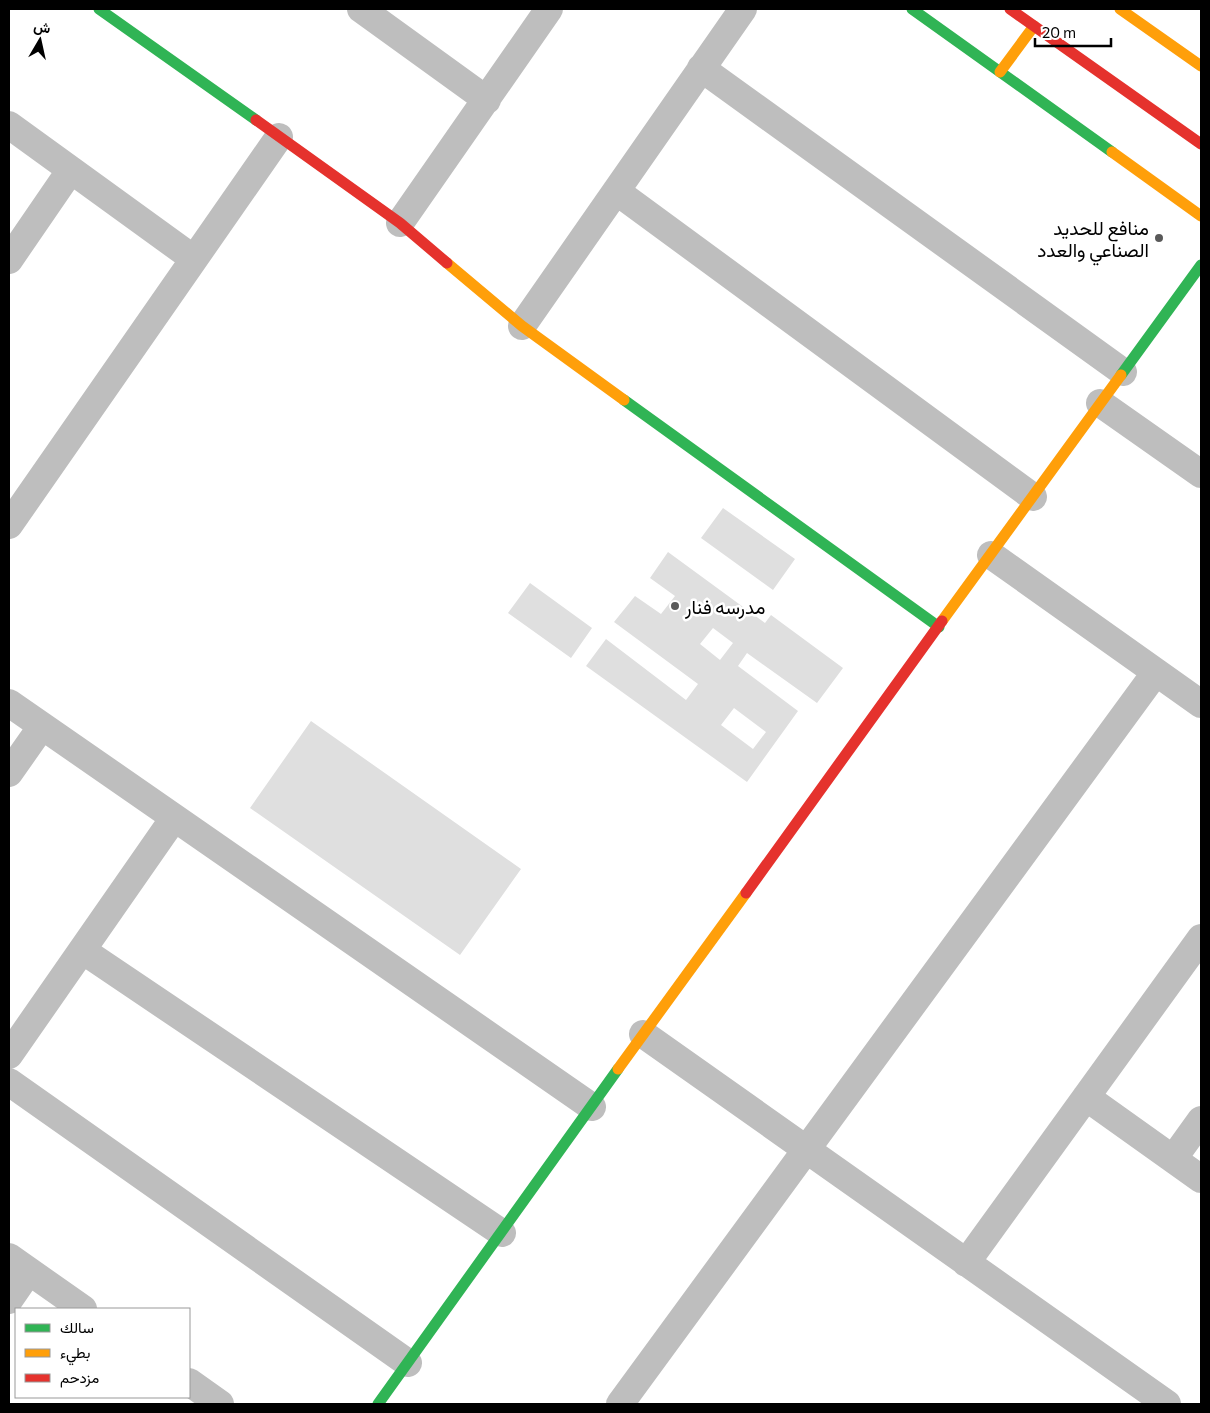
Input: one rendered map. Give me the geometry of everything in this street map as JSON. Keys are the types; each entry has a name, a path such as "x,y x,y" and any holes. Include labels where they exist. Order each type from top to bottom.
{"street":[{"path":"99,9 400,223 522,326 939,627"},
{"path":"361,9 487,100"},
{"path":"400,223 550,9"},
{"path":"522,326 742,9"},
{"path":"912,9 1201,216"},
{"path":"1010,9 1201,144"},
{"path":"1120,9 1201,66"},
{"path":"1000,72 1034,26"},
{"path":"701,68 1123,372"},
{"path":"9,126 194,259"},
{"path":"9,525 279,137"},
{"path":"9,260 70,171"},
{"path":"616,191 1033,497"},
{"path":"378,1404 643,1034 1201,265"},
{"path":"1100,403 1201,474"},
{"path":"991,555 1201,704"},
{"path":"620,1404 1156,672"},
{"path":"9,703 592,1107"},
{"path":"9,773 42,726"},
{"path":"9,1055 174,818"},
{"path":"966,1263 1200,944"},
{"path":"82,950 502,1233"},
{"path":"643,1034 1167,1404"},
{"path":"9,1082 408,1363"},
{"path":"1086,1097 1201,1179"},
{"path":"1173,1159 1201,1120"},
{"path":"9,1300 19,1264 82,1308"},
{"path":"190,1383 220,1404"}],"building":[{"path":"723,508 795,559 773,590 701,538"},
{"path":"668,552 765,623 771,615 843,668 817,703 747,653 738,666 798,711 747,782 586,666 606,639 686,700 698,684 614,622 635,596 661,614 675,596 650,578","holes":["713,628 733,643 720,660 700,644","734,708 766,732 753,749 721,725"]},
{"path":"530,583 592,628 571,658 508,613"},
{"path":"311,721 521,869 460,955 250,808"}],"traffic: fast":[{"path":"99,9 256,120"},
{"path":"912,9 1112,152"},
{"path":"1121,375 1201,265"},
{"path":"624,400 939,627"},
{"path":"378,1404 618,1069"}],"traffic: slow":[{"path":"1120,9 1201,66"},
{"path":"1000,72 1034,26"},
{"path":"1112,152 1201,216"},
{"path":"447,263 522,326 624,400"},
{"path":"942,621 1121,375"},
{"path":"618,1069 746,893"}],"traffic: jam":[{"path":"1010,9 1201,144"},
{"path":"256,120 400,223 447,263"},
{"path":"746,893 942,621"}],"place":[{"name":"منافع للحديد الصناعي والعدد","path":"1159,238"},
{"name":"مدرسه فنار","path":"675,606"}]}
